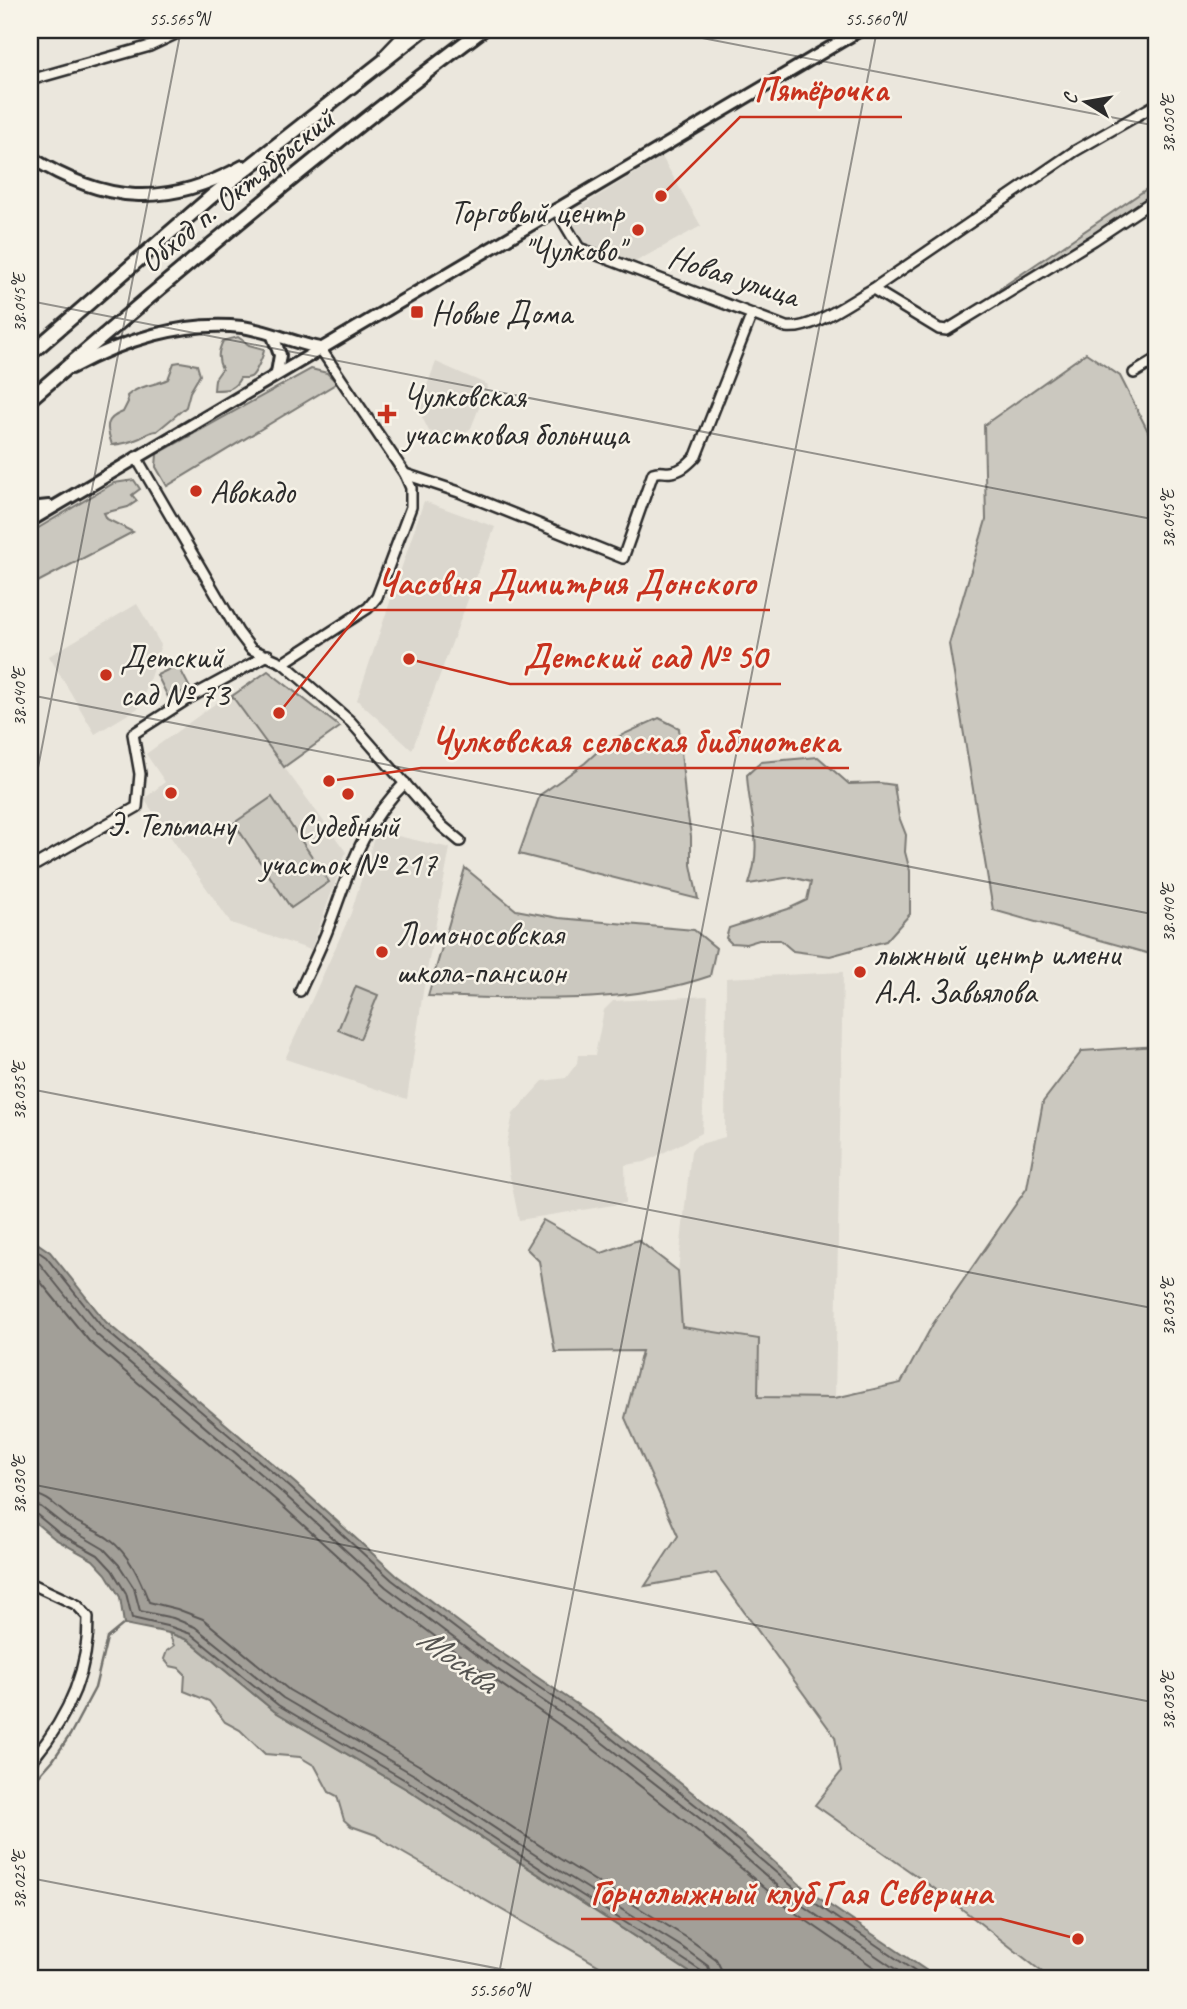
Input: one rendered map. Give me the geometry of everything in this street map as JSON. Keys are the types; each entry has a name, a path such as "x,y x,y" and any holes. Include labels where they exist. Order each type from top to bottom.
{"highway":[{"path":"30,354 212,196 423,30"},
{"name":"Обход п. Октябрьский","path":"30,399 231,227 407,86 482,30"}],"main road":[{"path":"30,521 860,30"},
{"path":"30,157 79,183 102,191 146,196 172,194 205,185 261,156"},
{"path":"30,307 34,326 30,341"},
{"path":"56,376 130,341 210,327 240,327 320,348"},
{"path":"273,336 280,355 277,373"},
{"path":"30,508 43,508 62,501"}],"street":[{"path":"30,80 150,46 184,30"},
{"path":"372,69 408,30"},
{"name":"Новая улица","path":"556,209 579,248 794,328 808,325 873,289 1075,151 1157,104"},
{"path":"873,289 939,329 947,330 1157,198"},
{"path":"405,474 459,492 623,558 653,472 672,472 685,467 696,456 752,314"},
{"path":"282,663 368,608 377,597 411,507 411,488 405,474 320,348"},
{"path":"1134,373 1157,359"},
{"path":"136,457 238,632 251,649 282,663 351,722 442,826 460,841"},
{"path":"30,868 137,807 140,774 133,734 190,698 268,655"},
{"path":"300,991 328,928 354,855 384,803 405,783"},
{"path":"30,1583 77,1605 88,1617 89,1643 75,1694 47,1742 32,1757"}],"shaded area":[{"path":"662,157 701,226 635,262 581,245 565,216"},
{"path":"1157,182 1157,193 996,301 992,294"},
{"path":"238,337 249,345 264,349 260,363 251,377 240,378 230,388 214,390 215,379 222,369 219,358 221,345 223,341"},
{"path":"1086,353 1120,376 1157,449 1157,956 993,910 949,644 986,520 984,425"},
{"path":"436,362 488,385 471,428 455,441 429,431 418,409"},
{"path":"174,363 197,365 200,375 190,392 186,407 157,431 133,441 112,445 108,424 112,418 123,412 128,402 127,396 168,379"},
{"path":"311,369 327,373 337,383 167,486 156,467 157,454"},
{"path":"134,480 140,489 132,495 137,501 128,507 104,513 107,519 133,532 30,586 30,533 114,483"},
{"path":"424,501 495,527 412,750 357,700"},
{"name":"Детский сад № 73","path":"137,604 161,645 140,707 95,734 49,656"},
{"path":"178,665 190,688 169,699 157,675"},
{"path":"268,671 340,727 284,767 232,696"},
{"path":"230,693 346,852 311,950 231,923 144,799 165,782 146,754"},
{"path":"659,718 679,728 691,836 691,865 698,899 519,854 540,795 585,763 609,741"},
{"path":"818,757 849,784 894,785 899,817 906,835 905,852 910,871 910,914 886,941 830,956 793,951 780,940 731,943 726,938 729,928 807,900 811,882 791,877 749,884 755,842 747,775 761,762"},
{"path":"272,797 329,882 291,908 234,823"},
{"name":"Ломоносовская школа-пансион","path":"376,831 450,848 423,992 407,1099 285,1059 351,913"},
{"path":"465,868 516,910 559,918 694,930 716,948 710,976 676,986 606,996 534,999 428,996"},
{"path":"843,972 835,1398 758,1397 759,1339 682,1327 678,1271 691,1151 697,1145 725,1137 726,978"},
{"path":"356,986 378,995 360,1039 338,1030"},
{"path":"708,996 702,1133 645,1162 625,1165 626,1203 519,1220 509,1172 507,1143 513,1114 543,1081 566,1078 577,1063 578,1055 595,1055 604,1010 613,1001"},
{"path":"1157,1046 1157,1979 1051,1979 948,1898 815,1805 841,1772 835,1737 716,1573 645,1586 678,1536 625,1418 642,1351 555,1352 539,1261 526,1248 543,1220 602,1253 638,1240 678,1271 682,1327 759,1339 758,1397 835,1398 901,1383 933,1324 1027,1188 1043,1102 1082,1051"},
{"path":"169,1633 188,1640 274,1711 408,1790 700,1979 632,1979 615,1975 376,1835 351,1826 344,1820 337,1796 329,1792 315,1766 300,1757 265,1754 240,1730 225,1722 209,1701 184,1691 185,1674 179,1668 170,1666 164,1659 167,1651 174,1646"}],"water":[{"name":"Москва","path":"30,1238 50,1252 106,1322 295,1483 396,1575 484,1641 600,1720 717,1812 804,1888 939,1979 700,1979 408,1790 274,1711 188,1640 169,1633 124,1624 120,1597 106,1574 93,1560 55,1539 30,1518"}],"waterway":[{"path":"30,1786 70,1735 95,1688 107,1638 124,1624"}],"place":[{"name":"Пятёрочка","path":"661,196"},
{"name":"Торговый центр \"Чулково\"","path":"638,230"},
{"name":"Новые Дома","path":"417,312"},
{"name":"Чулковская участковая больница","path":"387,414"},
{"name":"Авокадо","path":"196,491"},
{"name":"Детский сад № 50","path":"409,659"},
{"name":"Детский сад № 73","path":"106,675"},
{"name":"Часовня Димитрия Донского","path":"279,713"},
{"name":"Чулковская сельская библиотека","path":"329,781"},
{"name":"Э. Тельману","path":"171,793"},
{"name":"Судебный участок № 217","path":"348,794"},
{"name":"Ломоносовская школа-пансион","path":"382,952"},
{"name":"лыжный центр имени А.А. Завьялова","path":"860,972"},
{"name":"Горнолыжный клуб Гая Северина","path":"1078,1939"}]}
